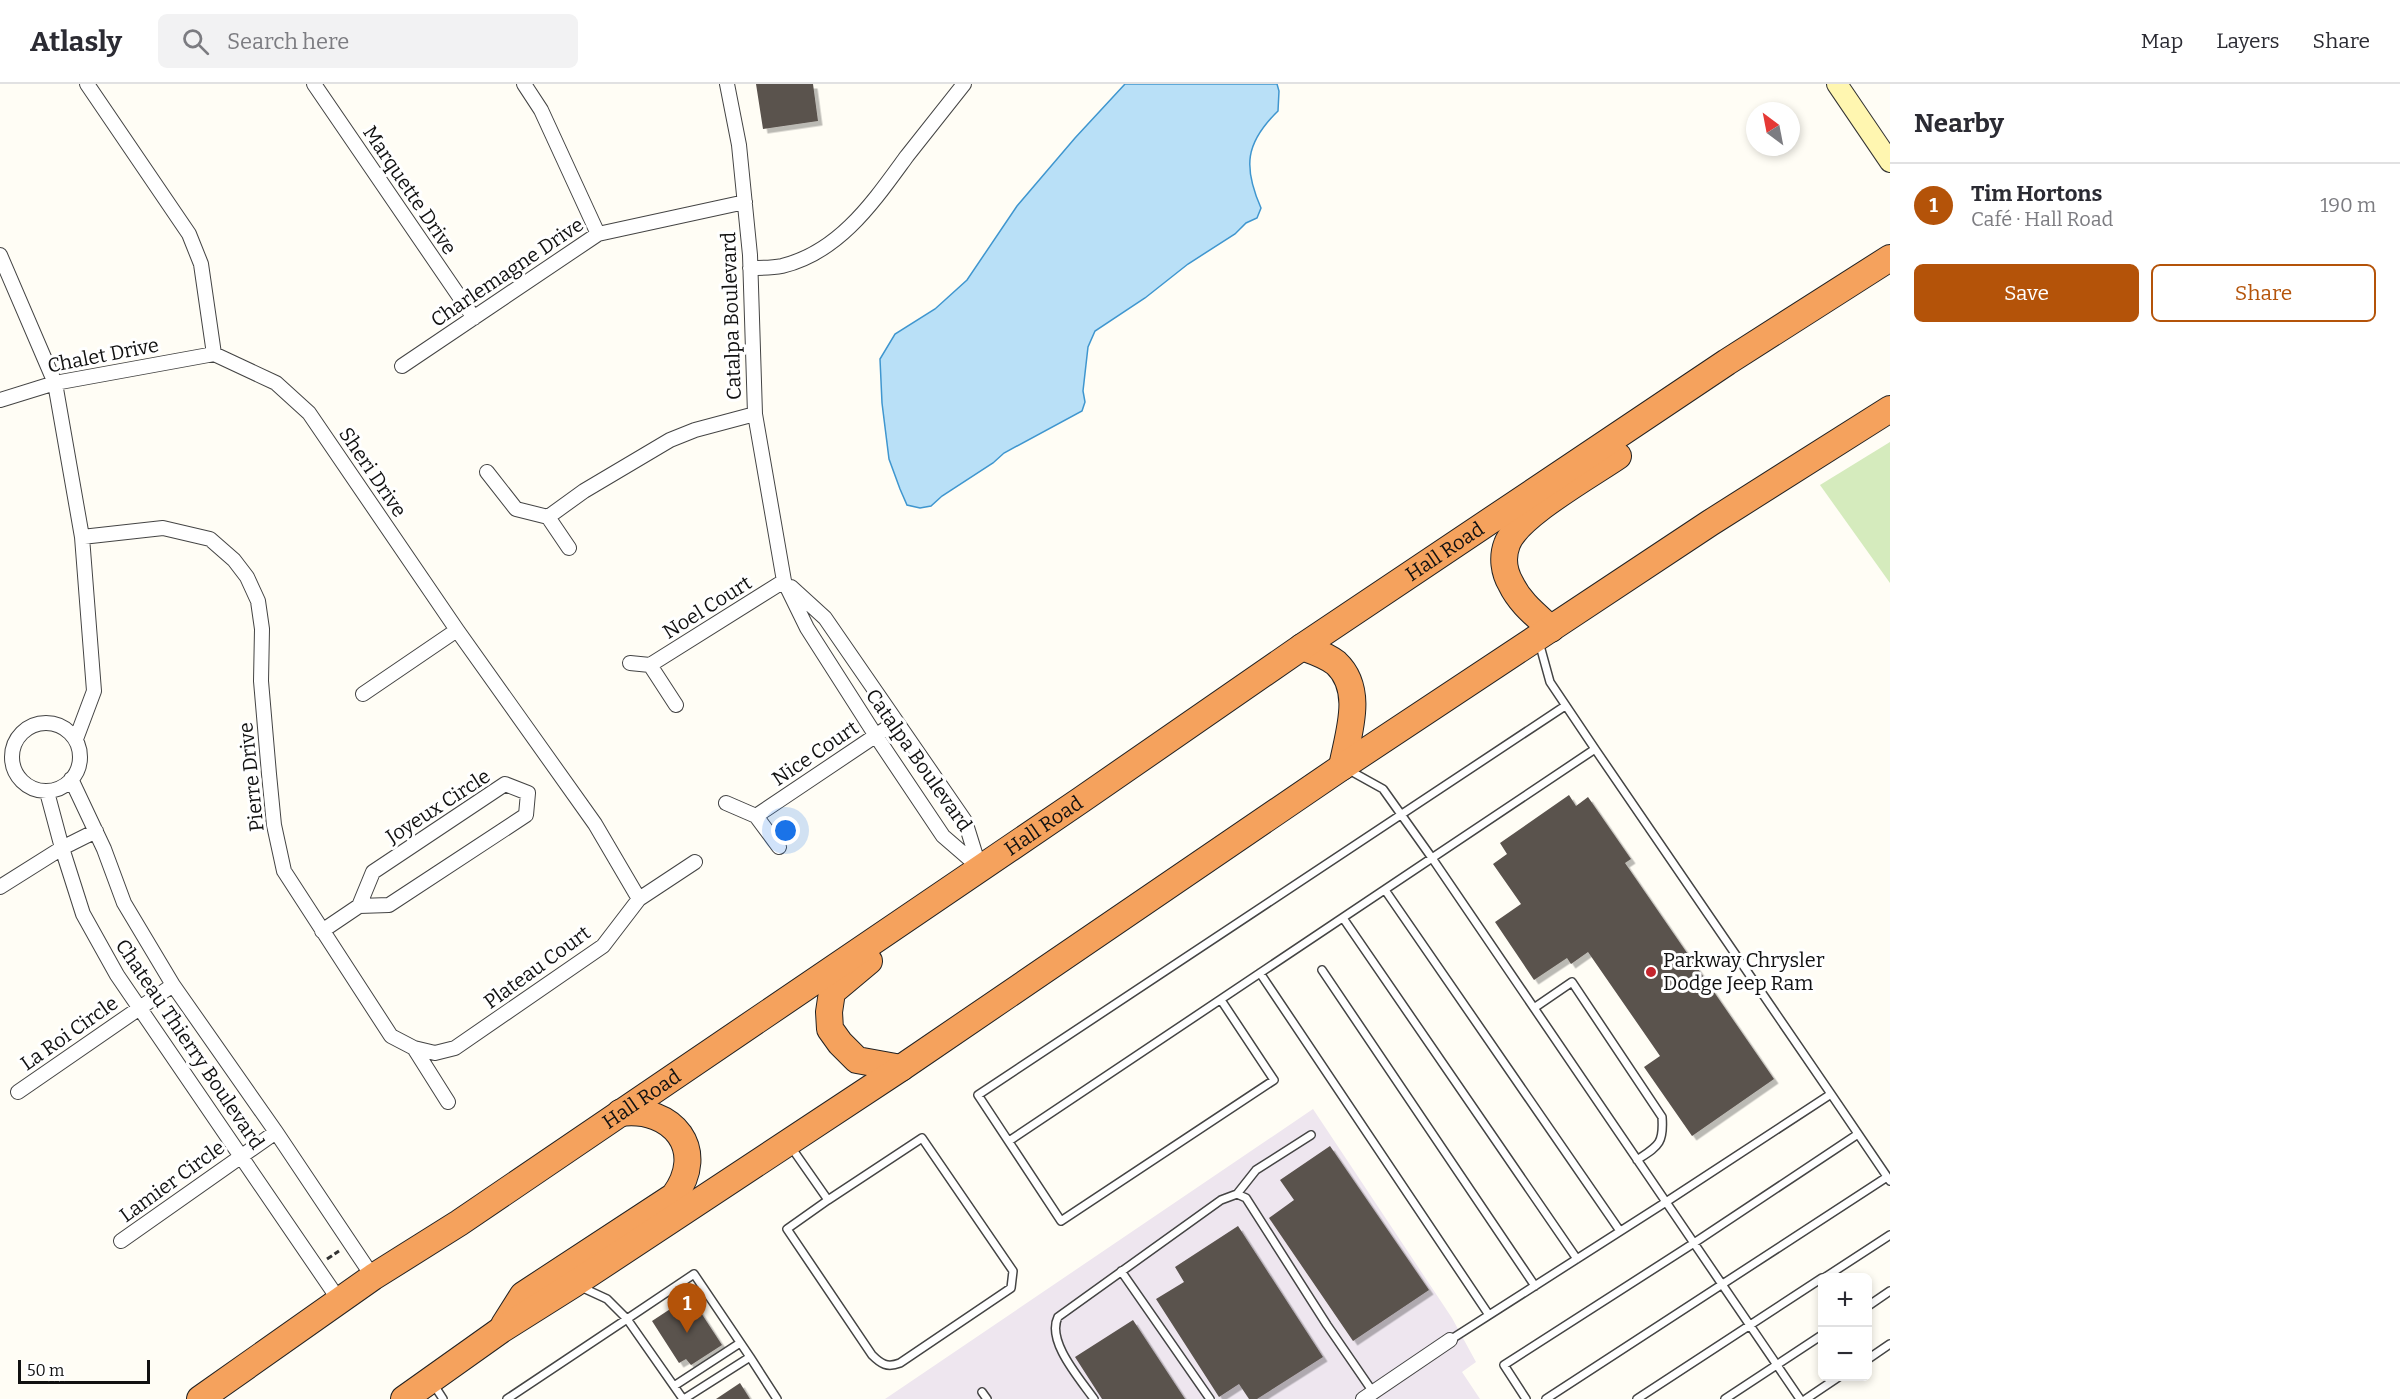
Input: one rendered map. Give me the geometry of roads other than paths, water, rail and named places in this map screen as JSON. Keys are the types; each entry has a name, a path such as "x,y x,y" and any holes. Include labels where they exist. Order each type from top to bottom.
{"highway":[{"name":"Hall Road","path":"200,1399 373,1276 459,1223 1302,647 1701,380 1890,258"},
{"path":"1544,633 1509,582 1504,560 1507,543 1517,528 1530,516 1672,420 1701,380"},
{"path":"404,1399 437,1390 501,1330 901,1068 1342,767 1544,633 1710,523 1890,409"},
{"path":"1302,647 1321,654 1336,664 1347,680 1354,705 1342,767"},
{"path":"901,1068 857,1060 840,1043 830,1029 829,1012 832,992 980,868"},
{"path":"501,1330 523,1294 674,1196 682,1185 687,1163 687,1150 680,1136 668,1122 657,1115 641,1112 620,1113"}],"street":[{"path":"87,84 189,234 201,264 214,354"},
{"name":"Marquette Drive","path":"314,84 474,318"},
{"path":"524,84 546,119 598,234"},
{"name":"Catalpa Boulevard","path":"727,84 739,145 745,202 750,268 755,414 784,581 807,628 943,836 980,868"},
{"path":"750,268 782,266 818,251 850,228 882,192 963,84"},
{"path":"1837,84 1890,162"},
{"name":"Charlemagne Drive","path":"402,366 598,234 745,202"},
{"path":"0,255 55,383 82,537 94,691 76,739"},
{"name":"Chalet Drive","path":"0,400 55,383 214,354"},
{"name":"Sheri Drive","path":"214,354 276,383 309,413 457,630 595,824 639,899"},
{"path":"548,517 584,491 670,440 695,429 755,414"},
{"path":"487,472 516,509 548,517 569,548"},
{"name":"Pierre Drive","path":"82,537 163,528 210,539 234,560 247,577 258,601 262,629 261,681 274,825 285,871 321,931 391,1036 414,1048 448,1102"},
{"name":"Catalpa Boulevard","path":"784,581 825,618 965,821 980,868"},
{"name":"Noel Court","path":"650,665 784,581"},
{"path":"363,694 457,630"},
{"path":"630,663 650,665 676,705"},
{"path":"45,722 63,726 76,739 81,756 77,774 64,787 47,792 30,788 16,776 6,758 15,741 28,728 45,722"},
{"name":"Nice Court","path":"756,816 896,722"},
{"name":"Chateau Thierry Boulevard","path":"71,780 96,831 124,903 173,985 373,1276"},
{"name":"Joyeux Circle","path":"321,931 359,906 389,904 526,815 528,794 505,784 373,872 359,906"},
{"name":"Chateau Thierry Boulevard","path":"47,792 83,914 117,975 339,1300"},
{"path":"726,803 756,816 779,847"},
{"path":"0,887 62,848 96,831"},
{"name":"Plateau Court","path":"414,1048 435,1053 455,1048 603,946 639,899 695,862"},
{"name":"La Roi Circle","path":"18,1092 173,985"},
{"name":"Lamier Circle","path":"121,1241 276,1132"},
{"path":"1368,1396 1450,1340"}],"lane":[{"path":"1544,633 1550,682 1888,1179 1546,1399"},
{"path":"1221,1000 1274,1080 1061,1221 978,1095 1566,706"},
{"path":"1009,1142 1595,749"},
{"path":"1342,767 1383,789 1402,815 1800,1399"},
{"path":"1385,890 1620,1231"},
{"path":"1343,918 1577,1259"},
{"path":"1322,970 1535,1286"},
{"path":"1260,973 1489,1316"},
{"path":"1534,1008 1572,982 1662,1117 1661,1140 1656,1147 1637,1160"},
{"path":"1450,1340 1831,1094"},
{"path":"1526,1399 1504,1365 1858,1134"},
{"path":"1094,1399 1057,1344 1055,1323 1058,1317 1221,1200 1237,1194 1256,1170 1311,1135"},
{"path":"922,1138 1013,1271 1011,1288 900,1363 884,1365 872,1355 787,1229 828,1200 922,1138"},
{"path":"788,1142 828,1200"},
{"path":"1237,1194 1246,1197 1327,1325 1368,1396"},
{"path":"1831,1273 1890,1235"},
{"path":"1121,1271 1210,1399"},
{"path":"507,1399 694,1274 777,1399"},
{"path":"1637,1399 1818,1281"},
{"path":"574,1284 607,1299 627,1319 683,1399 750,1357"},
{"path":"1872,1303 1890,1291"},
{"path":"1725,1399 1818,1338"},
{"path":"675,1386 740,1343"},
{"path":"1872,1356 1890,1344"},
{"path":"1806,1399 1834,1381"},
{"path":"982,1392 987,1399"}],"water":[{"path":"1125,84 1277,84 1278,111 1259,134 1250,156 1251,180 1261,208 1257,218 1246,223 1235,234 1188,264 1145,298 1095,331 1088,347 1083,391 1085,402 1082,411 1004,453 931,506 920,508 907,505 889,459 882,403 880,359 895,334 935,309 967,280 1017,206"}],"place":[{"name":"Parkway Chrysler Dodge Jeep Ram","path":"1651,972"},
{"name":"Tim Hortons","path":"687,1333"}]}
